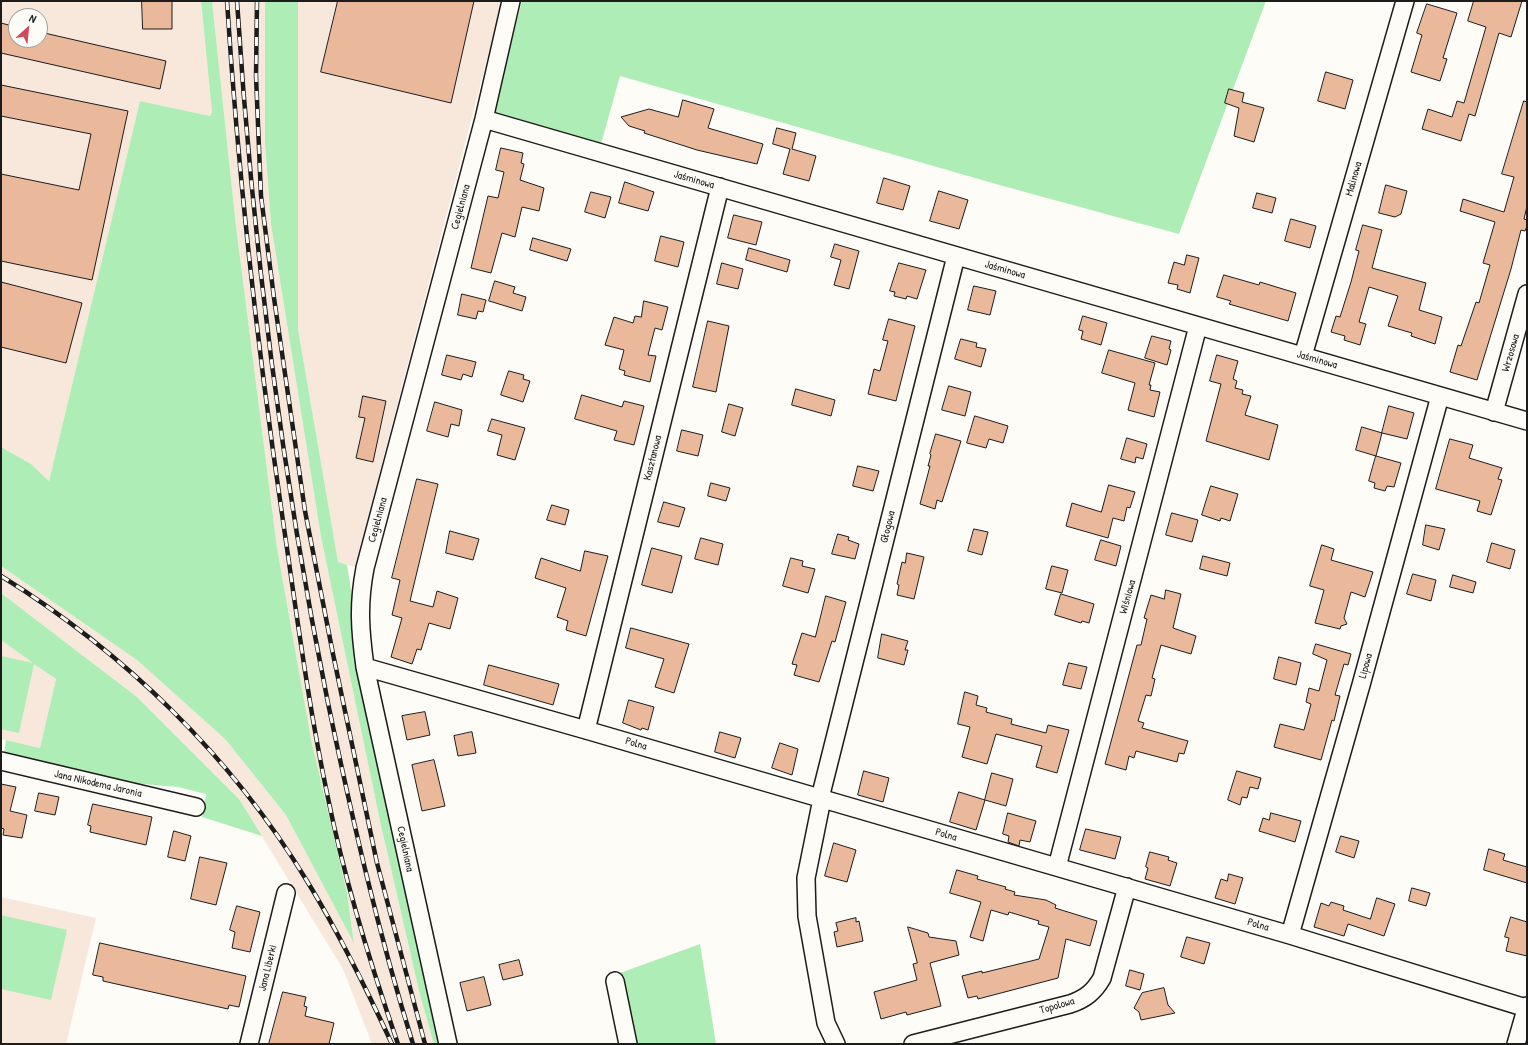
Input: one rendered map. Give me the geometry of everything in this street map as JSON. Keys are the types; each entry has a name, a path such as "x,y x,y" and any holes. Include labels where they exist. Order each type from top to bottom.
{"street":[{"name":"Cegielniana","path":"448,1044 365,667 359,624 359,608 365,568 484,119 511,1"},
{"name":"Malinowa","path":"1304,356 1405,1"},
{"name":"Jaśminowa","path":"484,119 1527,421"},
{"name":"Kasztanowa","path":"586,730 720,187"},
{"name":"Głogowa","path":"821,798 956,256"},
{"name":"Wrzosowa","path":"1494,412 1527,294"},
{"name":"Wiśniowa","path":"1057,867 1198,326"},
{"name":"Lipowa","path":"1290,935 1359,692 1440,396"},
{"name":"Polna","path":"365,667 1290,935 1527,1007"},
{"name":"Jana Nikodema Jaronia","path":"1,761 196,807"},
{"path":"821,798 806,878 807,916 826,1023 836,1044"},
{"name":"Topolowa","path":"913,1044 1070,1004 1088,996 1102,978 1127,888"},
{"name":"Jana Liberki","path":"249,1044 286,893"},
{"path":"615,981 628,1044"},
{"path":"1516,1044 1527,1007"}],"shaded area":[{"path":"1,1 201,1 212,112 210,116 140,101 49,481 31,464 1,447"},
{"path":"212,1 265,1 265,144 271,224 321,537 380,821 420,995 434,1044 372,1044 343,969 239,799 137,697 1,593 1,566 137,660 225,739 286,815 354,941 347,893 311,739 277,548 236,226"},
{"path":"298,1 502,1 355,567 338,563 298,329"},
{"path":"1,640 56,679 40,748 1,739"},
{"path":"1,897 96,918 66,1044 1,1044"}],"green space":[{"path":"201,1 212,1 236,226 277,548 311,739 347,893 354,943 286,815 225,739 137,660 1,566 1,447 31,464 49,481 140,101 210,116 212,112"},
{"path":"265,1 298,1 298,329 338,562 347,565 352,596 353,631 442,1044 434,1044 420,995 380,821 321,537 271,224 265,144"},
{"path":"522,1 1266,1 1179,234 1003,186 620,76 601,144 493,112"},
{"path":"1,593 137,697 239,799 262,836 202,817 206,794 178,787 131,783 4,755 6,740 40,748 56,679 34,664 19,733 1,729 1,656 33,663 1,640"},
{"path":"1,915 67,930 51,1000 1,989"},
{"path":"700,944 716,1044 633,1044 620,973"}],"building":[{"path":"142,1 172,1 172,29 143,29"},
{"path":"338,1 474,1 451,103 321,72"},
{"path":"1474,1 1522,1 1511,37 1499,33 1475,116 1469,114 1461,141 1422,129 1428,109 1452,117 1457,101 1464,103 1486,27 1468,21"},
{"path":"1427,4 1457,13 1443,58 1447,59 1440,81 1411,72 1422,35 1417,33"},
{"path":"1,23 8,25 8,48 48,48 48,34 166,61 160,89 1,53"},
{"path":"1326,72 1353,80 1345,109 1318,101"},
{"path":"1,85 128,111 92,280 1,261 1,174 79,190 91,134 1,116"},
{"path":"1229,89 1244,93 1242,102 1264,108 1254,142 1234,136 1239,108 1225,103"},
{"path":"683,100 714,109 708,128 763,144 757,164 697,150 644,133 645,131 629,126 621,117 649,109 678,117"},
{"path":"1524,101 1527,102 1527,206 1524,219 1527,220 1527,226 1525,231 1521,230 1511,269 1477,380 1450,372 1458,345 1461,346 1476,302 1479,303 1490,265 1483,263 1495,222 1460,211 1463,199 1504,212 1514,177 1502,174"},
{"path":"777,128 796,133 792,149 816,156 809,181 783,174 790,149 773,144"},
{"path":"501,148 523,153 521,163 524,164 520,180 544,188 539,211 522,207 515,237 502,233 491,273 471,268 488,196 498,198 504,172 496,170"},
{"path":"884,178 910,186 903,210 877,203"},
{"path":"625,182 654,192 648,211 619,203"},
{"path":"1386,185 1407,191 1401,214 1395,217 1379,213"},
{"path":"939,191 968,200 959,229 930,221"},
{"path":"591,192 611,197 605,218 585,212"},
{"path":"1257,193 1276,198 1272,213 1253,208"},
{"path":"734,215 762,222 756,245 728,238"},
{"path":"1291,219 1316,226 1310,248 1285,241"},
{"path":"1363,225 1382,230 1372,268 1426,283 1419,310 1442,317 1435,344 1411,336 1412,333 1388,326 1398,296 1369,287 1359,322 1366,324 1360,345 1344,340 1345,336 1331,332 1336,316 1340,317 1351,282 1359,251 1356,250"},
{"path":"661,236 684,242 678,267 655,261"},
{"path":"533,238 571,249 567,261 530,250"},
{"path":"835,244 859,251 849,289 834,285 841,260 831,257"},
{"path":"749,248 790,260 787,272 746,260"},
{"path":"1187,255 1199,258 1190,293 1177,289 1178,285 1168,283 1174,262 1184,265"},
{"path":"722,263 743,269 738,289 717,284"},
{"path":"899,263 926,270 917,299 907,296 906,299 894,296 895,292 890,291"},
{"path":"1224,275 1259,285 1260,282 1296,293 1288,321 1229,304 1231,301 1217,297"},
{"path":"495,281 515,287 513,293 526,297 522,311 489,301"},
{"path":"1,282 82,303 66,363 1,347"},
{"path":"974,286 996,291 990,315 968,310"},
{"path":"462,294 486,300 483,312 478,311 476,319 458,315"},
{"path":"644,301 668,307 662,330 655,328 648,355 656,356 650,382 624,375 625,371 619,369 624,350 605,345 614,317 633,323 635,316 641,317"},
{"path":"1083,316 1107,323 1101,345 1081,339 1083,331 1079,330"},
{"path":"889,319 915,326 896,401 868,394 874,369 880,371 888,341 883,340"},
{"path":"708,321 729,326 716,392 693,387"},
{"path":"1152,336 1171,341 1169,349 1171,350 1167,365 1145,358"},
{"path":"961,339 977,343 976,347 986,349 981,367 955,359"},
{"path":"1109,350 1155,363 1149,385 1151,385 1150,390 1160,392 1154,417 1128,410 1135,383 1102,373"},
{"path":"447,355 476,362 472,377 463,374 461,380 442,375"},
{"path":"1217,355 1238,361 1233,379 1237,381 1235,388 1243,390 1242,394 1251,396 1245,415 1278,425 1269,460 1206,441 1221,384 1210,381"},
{"path":"509,371 524,375 523,379 530,381 523,402 501,395"},
{"path":"949,386 971,392 965,416 942,410"},
{"path":"796,389 835,400 831,416 792,405"},
{"path":"582,395 622,407 624,401 644,406 634,445 614,440 617,431 575,419"},
{"path":"363,396 386,401 373,462 356,458 365,418 359,417"},
{"path":"435,402 462,410 459,426 451,424 448,437 427,431"},
{"path":"729,404 743,408 735,436 722,432"},
{"path":"1389,406 1414,413 1407,439 1382,433"},
{"path":"975,416 1008,426 1003,443 989,439 986,448 967,443"},
{"path":"492,419 525,428 515,460 497,455 502,435 488,431"},
{"path":"1362,427 1382,433 1376,456 1356,450"},
{"path":"682,430 703,435 698,456 677,451"},
{"path":"936,434 961,441 942,502 937,500 935,509 920,504 930,466 928,466 930,454"},
{"path":"1127,438 1147,444 1143,459 1136,457 1135,463 1121,459"},
{"path":"1450,439 1473,445 1469,458 1502,468 1498,479 1502,480 1491,515 1477,511 1480,501 1436,489"},
{"path":"1376,456 1401,463 1394,487 1387,486 1385,491 1374,488 1375,483 1369,481"},
{"path":"858,466 879,471 873,491 853,486"},
{"path":"417,479 438,484 410,601 433,607 437,591 458,598 450,629 429,623 421,650 417,649 412,664 391,657 402,618 392,615 400,580 392,578"},
{"path":"711,483 730,488 726,501 708,496"},
{"path":"1109,485 1135,492 1130,508 1127,507 1124,521 1113,518 1108,538 1066,526 1072,503 1101,512"},
{"path":"1211,486 1238,494 1230,521 1221,518 1220,521 1202,515"},
{"path":"664,502 685,508 679,527 658,522"},
{"path":"552,505 569,510 565,525 547,520"},
{"path":"1172,513 1198,520 1192,542 1166,535"},
{"path":"1426,525 1445,529 1439,550 1423,545"},
{"path":"974,529 988,532 982,555 968,551"},
{"path":"450,531 479,539 473,560 446,553"},
{"path":"838,534 849,537 848,540 859,544 855,559 832,554"},
{"path":"701,538 723,544 718,565 695,559"},
{"path":"1101,540 1121,546 1116,566 1095,560"},
{"path":"1492,543 1515,550 1510,569 1487,562"},
{"path":"1322,545 1334,549 1331,560 1373,572 1365,597 1351,592 1344,618 1347,624 1341,626 1340,629 1315,623 1324,590 1310,586"},
{"path":"652,548 682,556 672,593 642,585"},
{"path":"585,551 608,556 586,636 566,630 568,621 557,617 566,588 535,578 541,558 580,571"},
{"path":"907,553 924,557 914,599 897,595 899,585 897,584 902,562 905,563"},
{"path":"1203,556 1230,563 1227,576 1200,569"},
{"path":"791,558 803,561 802,566 815,569 808,593 783,586"},
{"path":"1052,566 1068,570 1062,593 1046,589"},
{"path":"1413,574 1436,580 1431,601 1407,594"},
{"path":"1453,575 1476,582 1473,593 1450,587"},
{"path":"1166,590 1181,594 1173,628 1196,636 1191,654 1161,645 1152,678 1155,679 1151,696 1146,695 1138,721 1144,723 1142,728 1188,741 1184,754 1179,753 1177,762 1136,751 1134,758 1129,756 1126,770 1105,764 1137,645 1141,645 1147,619 1144,618 1151,595 1164,599"},
{"path":"1061,594 1094,604 1089,623 1082,621 1081,623 1055,615"},
{"path":"826,596 846,602 835,642 832,641 819,682 794,675 797,665 792,664 802,633 815,637"},
{"path":"631,628 689,644 674,693 655,687 664,659 626,648"},
{"path":"882,634 908,641 905,650 908,650 904,665 878,658"},
{"path":"1316,644 1351,654 1348,665 1344,664 1335,695 1340,696 1334,721 1332,720 1321,760 1274,747 1280,724 1304,730 1311,704 1306,702 1309,688 1319,691 1327,660 1313,654"},
{"path":"1279,657 1301,663 1296,685 1274,679"},
{"path":"1069,663 1087,667 1081,689 1063,685"},
{"path":"489,665 559,684 553,705 484,685"},
{"path":"965,692 978,696 976,705 987,708 986,712 1012,719 1011,724 1046,733 1048,725 1069,730 1057,773 1036,767 1042,746 996,734 987,764 962,757 970,727 958,724"},
{"path":"629,700 654,707 648,730 642,728 641,730 623,723"},
{"path":"425,712 430,735 407,740 402,716"},
{"path":"472,732 476,753 458,756 454,736"},
{"path":"720,732 741,738 735,758 715,752"},
{"path":"780,743 798,749 792,775 772,768"},
{"path":"434,760 445,806 422,811 412,765"},
{"path":"864,771 889,778 883,802 858,795"},
{"path":"1237,771 1261,778 1258,789 1250,787 1247,798 1242,797 1240,805 1228,800"},
{"path":"992,773 1013,779 1006,806 985,800"},
{"path":"1,784 16,787 10,811 27,815 22,838 3,835 4,829 1,828"},
{"path":"959,792 985,800 976,830 950,822"},
{"path":"39,793 59,797 55,815 35,811"},
{"path":"93,804 152,817 146,845 90,832 91,826 88,825"},
{"path":"1008,813 1036,821 1030,842 1020,840 1019,846 1008,842 1009,836 1003,834"},
{"path":"1271,813 1301,821 1295,842 1259,831 1263,818 1269,820"},
{"path":"1086,829 1121,837 1115,859 1080,850"},
{"path":"174,831 191,836 185,861 168,857"},
{"path":"1341,836 1359,841 1354,858 1336,852"},
{"path":"834,843 856,850 847,882 825,876"},
{"path":"1489,849 1505,854 1503,860 1527,867 1527,883 1484,870"},
{"path":"1150,852 1169,857 1168,860 1177,863 1170,886 1145,879 1148,868 1146,867"},
{"path":"200,857 227,863 216,905 191,899"},
{"path":"957,870 978,876 977,879 1006,887 1005,889 1015,892 1014,895 1046,900 1056,905 1055,908 1097,921 1090,946 1066,939 1058,978 978,999 977,996 968,998 962,976 982,971 982,973 1039,959 1049,927 1038,924 1039,921 1009,912 1008,915 991,910 983,941 970,937 981,902 950,893"},
{"path":"1229,874 1243,878 1235,904 1215,898 1221,879 1227,881"},
{"path":"1412,888 1430,893 1426,906 1409,901"},
{"path":"1377,898 1395,904 1384,936 1348,924 1344,936 1314,927 1321,903 1329,906 1331,902 1344,906 1343,910 1370,919"},
{"path":"237,906 260,912 250,952 232,948 235,932 230,930"},
{"path":"1511,917 1527,922 1527,956 1506,951 1509,938 1505,937"},
{"path":"856,918 856,922 859,921 863,941 837,947 834,932 838,931 836,923"},
{"path":"908,927 928,933 929,937 956,941 959,955 930,963 941,1006 907,1015 906,1012 881,1019 874,992 917,980 913,964 917,963"},
{"path":"1187,937 1210,943 1204,964 1181,957"},
{"path":"100,943 246,976 239,1007 229,1005 228,1009 103,981 103,977 93,975"},
{"path":"519,960 523,975 503,980 499,965"},
{"path":"1130,970 1144,974 1140,990 1126,986"},
{"path":"484,977 491,1005 467,1011 460,983"},
{"path":"1164,988 1168,1005 1175,1013 1141,1020 1139,1012 1134,1008 1142,993"},
{"path":"283,992 306,997 304,1006 307,1007 305,1016 334,1023 329,1044 269,1044"}],"railway":[{"path":"227,1 231,65 249,258 264,386 308,692 321,763 342,860 368,953 398,1044"},
{"path":"237,1 243,89 260,266 270,354 296,529 311,616 346,789 388,960 413,1044"},
{"path":"257,1 256,76 261,196 274,298 305,511 333,654 377,863 425,1044"},
{"path":"1,576 47,606 132,673 172,710 245,791 277,835 319,901 352,961 392,1044"}]}
